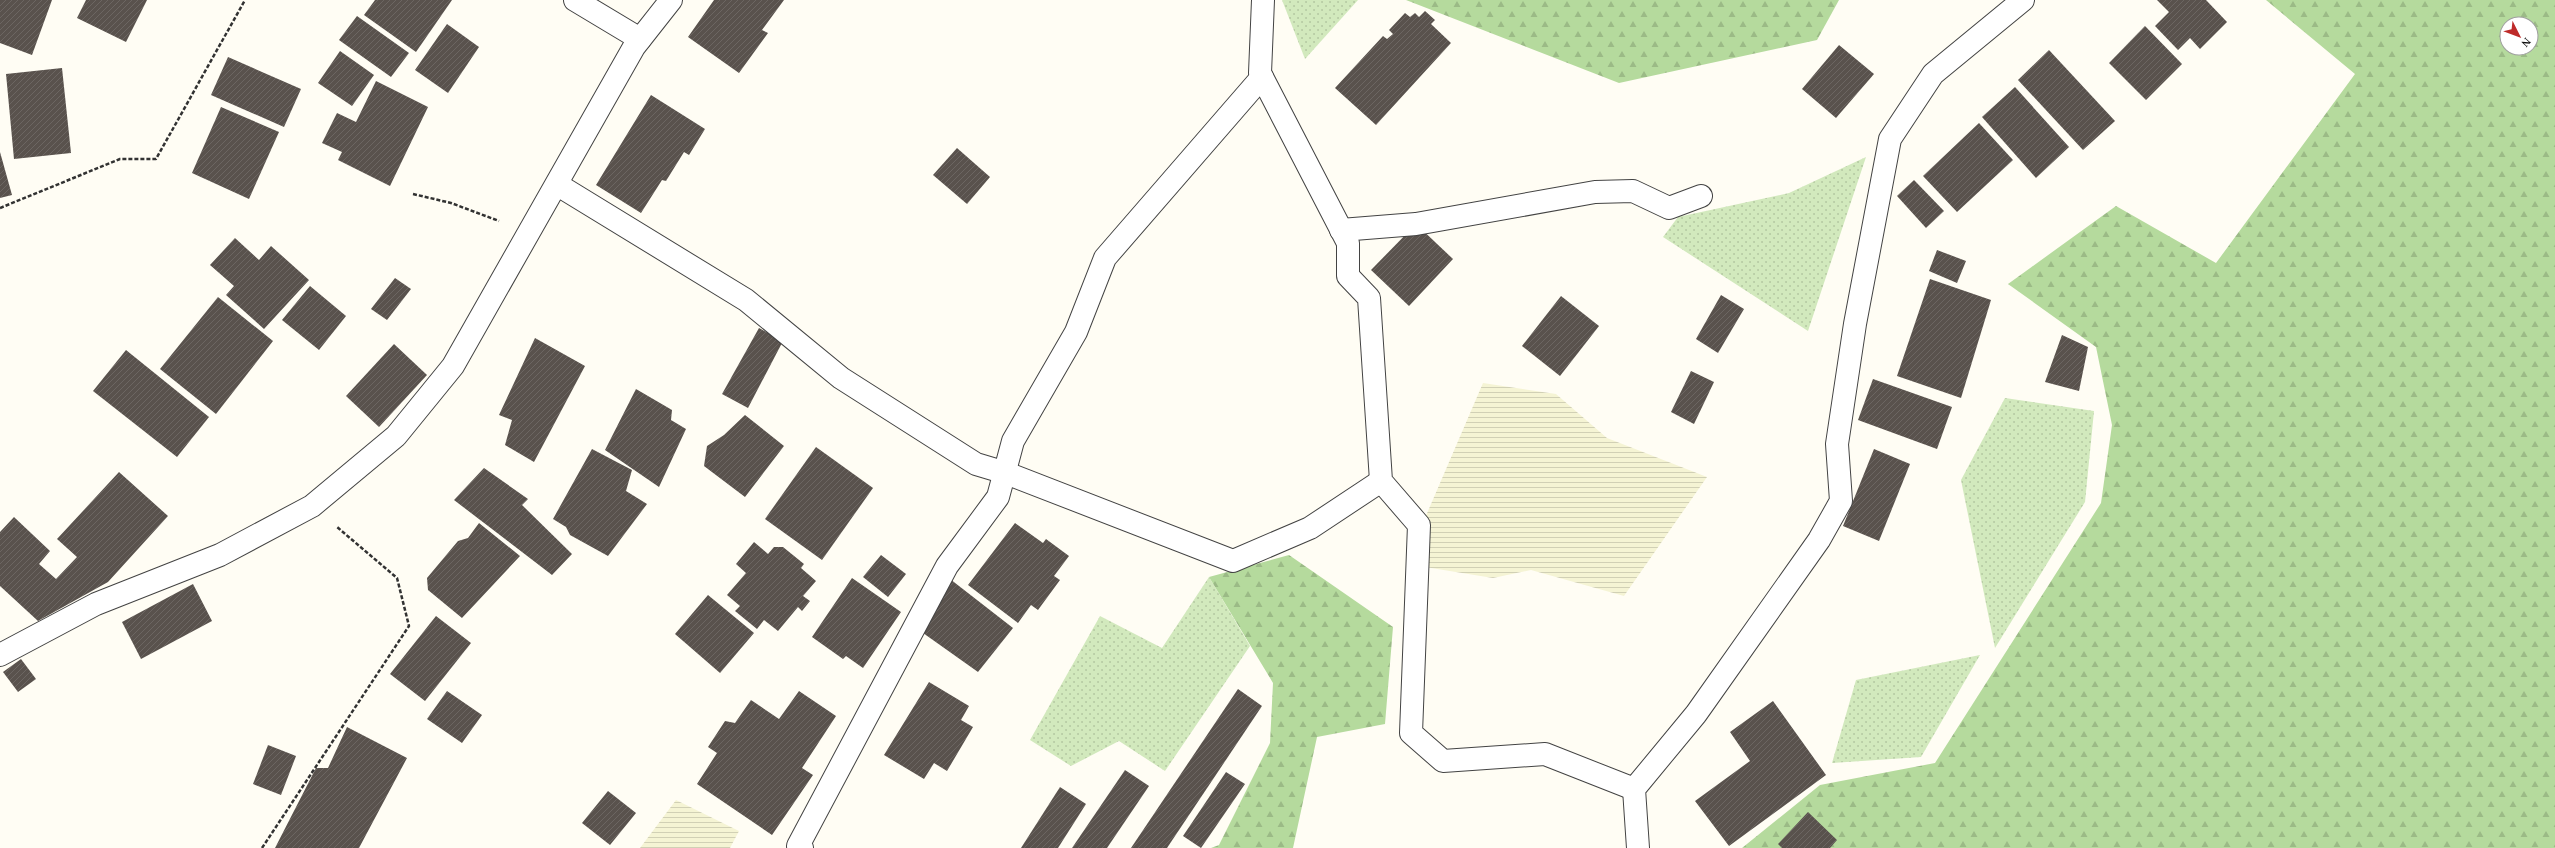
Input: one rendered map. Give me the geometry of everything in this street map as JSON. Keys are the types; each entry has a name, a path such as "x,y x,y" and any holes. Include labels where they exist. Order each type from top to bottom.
{"street":[{"path":"575,0 640,39"},
{"path":"0,654 96,604 220,555 312,506 396,436 453,366 558,185 640,39 671,0"},
{"path":"1263,0 1260,73 1348,243 1348,276 1369,298 1381,481 1419,525 1411,733 1443,761 1545,754 1634,789"},
{"path":"1638,848 1634,789 1696,714 1819,540 1841,501 1837,444 1855,324 1890,139 1933,74 2023,0"},
{"path":"802,848 798,846 947,566 998,497 1006,473 1013,442 1076,332 1105,258 1262,77"},
{"path":"558,185 746,300 841,378 976,464 1006,473 1233,561 1310,528 1381,481"},
{"path":"1341,230 1416,224 1595,192 1633,191 1669,208 1701,196"}],"path":[{"path":"0,208 120,159 156,158 245,0"},
{"path":"412,194 451,203 505,224"},
{"path":"262,848 409,626 397,578 312,506"}],"green space":[{"path":"1282,0 1358,0 1305,59"},
{"path":"1406,0 1839,0 1817,40 1619,83"},
{"path":"2266,0 2555,0 2555,848 1742,848 1820,785 1935,763 2101,503 2112,425 2096,347 2008,284 2116,206 2216,263 2355,74"},
{"path":"1866,157 1808,331 1663,237 1678,217 1789,193"},
{"path":"1483,383 1556,394 1607,438 1707,477 1624,596 1531,570 1493,578 1425,567 1425,518"},
{"path":"2005,398 2094,411 2085,502 1995,648 1961,480"},
{"path":"1289,555 1393,627 1385,724 1317,737 1293,848 1211,848 1219,845 1270,743 1273,683 1209,577"},
{"path":"1209,577 1250,646 1165,771 1119,741 1071,766 1030,740 1100,616 1162,648"},
{"path":"1980,655 1921,757 1832,763 1856,680"},
{"path":"676,800 739,831 730,848 640,848"}],"building":[{"path":"0,0 52,0 32,55 0,43"},
{"path":"86,0 147,0 126,42 77,18"},
{"path":"375,0 452,0 416,52 364,15"},
{"path":"714,0 784,0 762,30 768,33 739,73 688,37"},
{"path":"2157,0 2206,0 2227,22 2200,49 2190,38 2178,50 2155,26 2169,12"},
{"path":"1425,11 1435,20 1431,24 1451,43 1376,125 1335,88 1383,36 1387,39 1393,34 1389,30 1405,13 1410,17 1415,13 1419,17"},
{"path":"357,16 409,53 391,77 339,40"},
{"path":"447,24 479,47 448,93 415,70"},
{"path":"2145,26 2182,64 2146,100 2109,63"},
{"path":"1839,45 1874,74 1836,118 1802,89"},
{"path":"2049,50 2115,121 2083,150 2018,80"},
{"path":"340,51 374,75 352,106 318,83"},
{"path":"228,57 301,89 284,127 211,95"},
{"path":"62,68 71,153 14,159 6,74"},
{"path":"376,81 428,107 390,186 338,160 342,152 322,143 337,113 356,122"},
{"path":"2015,87 2069,147 2036,178 1982,117"},
{"path":"651,95 705,129 689,155 684,152 666,181 662,180 641,213 596,185"},
{"path":"221,107 279,132 249,199 192,173"},
{"path":"1979,123 2013,160 1957,212 1923,176"},
{"path":"957,148 990,177 967,204 933,175"},
{"path":"0,152 12,195 0,198"},
{"path":"1914,180 1944,211 1926,228 1897,196"},
{"path":"1416,224 1453,259 1409,306 1371,270"},
{"path":"235,238 259,260 271,246 309,280 264,329 226,295 234,286 210,265"},
{"path":"1937,250 1966,261 1957,283 1929,271"},
{"path":"395,278 411,289 387,320 371,309"},
{"path":"1930,279 1991,300 1961,398 1897,376"},
{"path":"310,286 346,316 319,350 282,320"},
{"path":"1721,295 1744,309 1718,353 1696,339"},
{"path":"1561,296 1599,326 1560,376 1522,346"},
{"path":"218,297 273,341 216,414 160,369"},
{"path":"759,328 783,341 748,408 722,394"},
{"path":"2062,335 2088,347 2079,391 2045,382"},
{"path":"535,338 585,366 534,462 505,445 512,420 499,415"},
{"path":"394,344 427,375 379,427 346,396"},
{"path":"126,350 209,417 177,457 93,391"},
{"path":"1691,371 1714,382 1694,424 1671,412"},
{"path":"1873,379 1952,407 1937,449 1858,420"},
{"path":"636,389 672,410 671,420 686,429 659,487 605,450"},
{"path":"745,415 784,446 745,497 704,466 707,446 724,435"},
{"path":"816,447 873,488 822,560 765,519"},
{"path":"592,449 632,470 626,491 647,504 608,556 570,535 566,527 553,519"},
{"path":"1874,449 1910,464 1879,541 1843,526"},
{"path":"484,468 528,499 522,505 572,554 552,575 454,500"},
{"path":"119,472 168,516 108,582 38,621 0,586 0,532 14,517 50,551 39,564 56,579 77,557 57,539"},
{"path":"479,523 520,556 462,618 428,590 427,578 458,541 468,538"},
{"path":"1015,523 1043,543 1046,539 1069,556 1054,576 1060,580 1038,610 1031,605 1018,623 968,585"},
{"path":"754,542 768,554 774,547 783,547 804,564 801,568 816,581 803,596 810,601 802,611 798,607 778,631 764,620 757,629 735,611 740,606 727,595 746,573 736,564"},
{"path":"881,555 906,574 888,597 863,577"},
{"path":"852,578 901,612 863,668 846,656 843,659 812,637"},
{"path":"950,579 1013,628 978,672 916,628"},
{"path":"193,584 212,621 141,659 122,622"},
{"path":"708,595 754,633 720,673 675,634"},
{"path":"436,616 471,643 425,701 390,674"},
{"path":"21,659 36,679 18,692 3,672"},
{"path":"929,682 969,706 961,720 973,727 947,771 934,763 924,779 884,755"},
{"path":"1238,689 1262,706 1167,848 1131,848"},
{"path":"447,691 482,715 462,743 427,719"},
{"path":"799,691 836,716 802,768 813,775 772,835 697,784 717,753 708,747 725,721 735,723 751,700 779,719"},
{"path":"1773,701 1826,775 1729,846 1695,801 1750,761 1730,732"},
{"path":"347,727 407,758 359,848 275,848 316,768 328,768"},
{"path":"268,745 296,756 281,795 253,784"},
{"path":"1125,770 1149,786 1107,848 1072,848"},
{"path":"1226,772 1245,784 1201,848 1183,836"},
{"path":"1060,787 1086,804 1058,848 1021,848"},
{"path":"608,791 636,813 610,845 582,823"},
{"path":"1808,812 1837,840 1830,848 1782,848 1778,844"}]}
